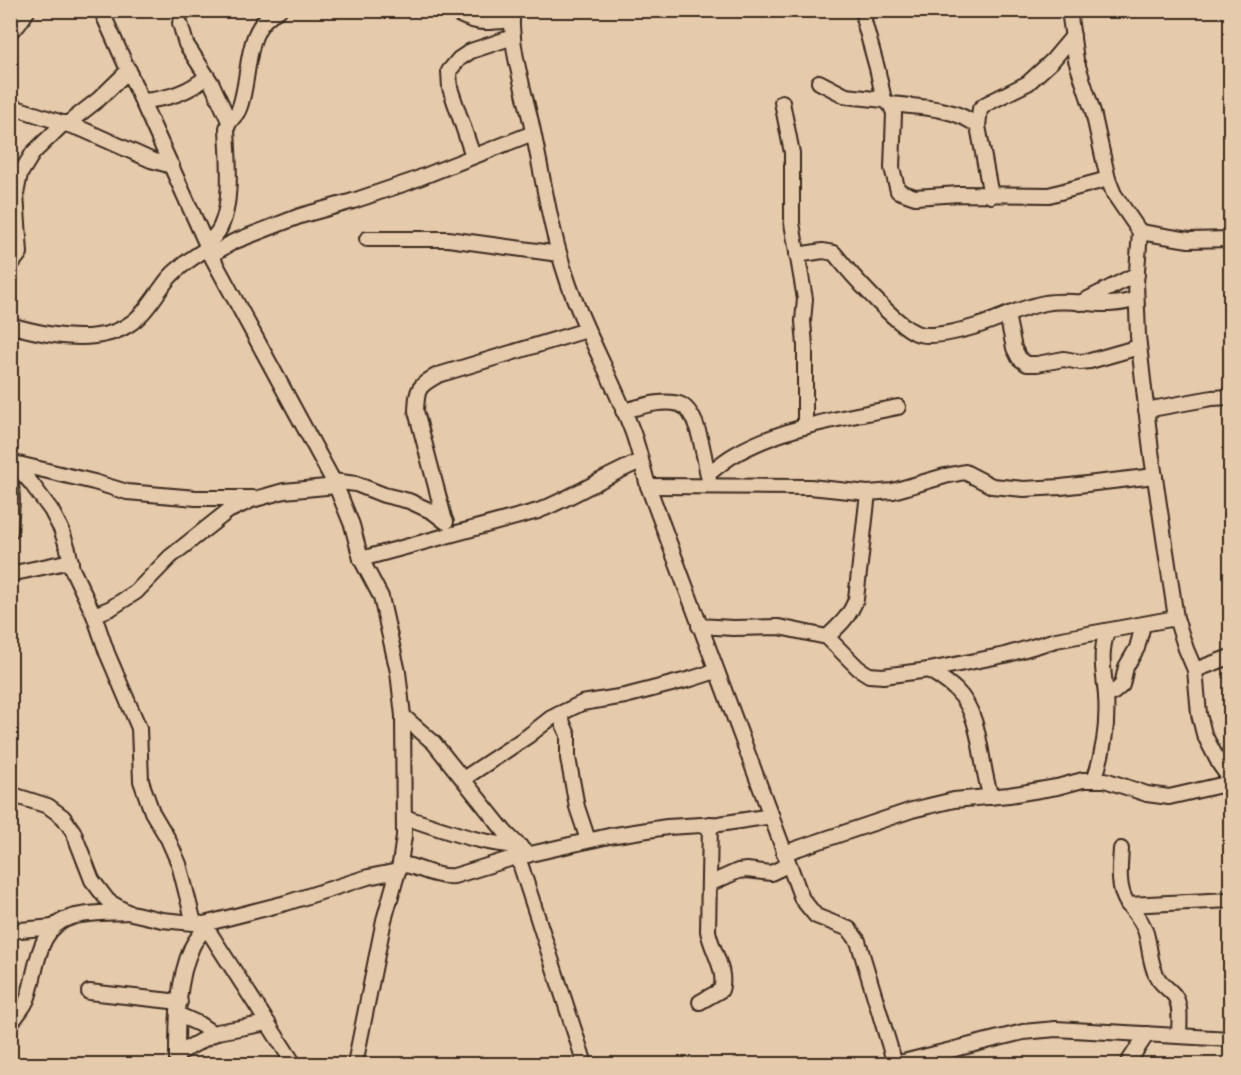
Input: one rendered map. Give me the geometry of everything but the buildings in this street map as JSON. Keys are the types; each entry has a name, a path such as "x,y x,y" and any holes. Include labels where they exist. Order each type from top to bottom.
{"street":[{"path":"10,31 18,25 28,10"},
{"path":"101,10 208,249 334,484 352,525 361,559 381,597 399,672 403,717 404,836 399,868 384,920 355,1065"},
{"path":"208,249 221,228 225,212 228,192 227,128 229,121 237,115 243,98 253,38 260,24 269,15 279,10"},
{"path":"452,10 469,21 486,23 512,15 513,37 559,254 587,330 633,433 648,486 802,899 816,916 849,929 858,941 895,1064 1023,1032 1056,1029 1230,1040"},
{"path":"866,10 864,21 887,102 894,113 892,168 898,191 915,197 1049,195 1108,179"},
{"path":"1069,10 1076,60 1093,112 1108,179 1114,194 1140,232 1136,299 1139,347 1176,618 1195,670 1199,714 1204,734 1220,765 1230,778"},
{"path":"180,22 186,44 206,76 229,121"},
{"path":"991,195 978,126 980,109 1028,82 1052,61 1073,36"},
{"path":"473,156 450,88 449,71 457,60 471,51 513,37"},
{"path":"10,266 20,254 16,194 20,174 33,153 66,123 99,99 129,70"},
{"path":"143,102 159,100 188,91 206,76"},
{"path":"819,81 846,96 940,110 969,119 978,126"},
{"path":"782,102 792,153 792,223 805,299 803,321 806,346 806,427"},
{"path":"10,106 66,123 152,160 172,166"},
{"path":"10,325 80,338 98,336 123,328 140,314 183,263 208,249 300,216 353,201 533,133"},
{"path":"1140,232 1189,240 1230,239"},
{"path":"366,239 448,239 559,254"},
{"path":"797,255 823,251 834,253 900,323 918,334 945,333 1047,303 1110,305 1136,299"},
{"path":"1080,303 1137,274"},
{"path":"1007,315 1014,348 1019,358 1027,364 1064,359 1090,361 1139,347"},
{"path":"445,521 416,411 417,393 421,384 438,375 587,330"},
{"path":"1146,410 1230,397"},
{"path":"623,411 662,403 679,404 690,411 695,420 709,480"},
{"path":"709,480 735,455 772,438 806,427 898,407"},
{"path":"12,461 127,492 196,498 258,499"},
{"path":"10,532 12,461"},
{"path":"12,461 51,510 61,529 72,569 94,615 107,653 139,728 141,781 152,812 179,864 201,925 293,1064"},
{"path":"361,559 538,511 561,502 597,481 641,461"},
{"path":"648,486 709,480 868,493 893,490 965,472 992,486 1024,489 1155,476"},
{"path":"94,615 124,602 170,557 228,511 284,491 334,484 356,484 384,495 409,501 433,512 460,532"},
{"path":"826,637 843,623 852,611 868,493"},
{"path":"10,574 71,561"},
{"path":"699,626 779,627 826,637 858,668 869,675 883,676 955,665 1005,655 1056,640 1176,618"},
{"path":"1106,696 1122,685 1126,668 1137,648 1143,625"},
{"path":"1094,780 1105,738 1106,696 1102,654 1107,631"},
{"path":"1195,670 1230,657"},
{"path":"955,665 962,685 964,702"},
{"path":"929,670 957,691 970,711 979,737 985,778 991,797"},
{"path":"463,779 560,714 582,703 625,696 716,671"},
{"path":"560,714 568,735 568,758 577,807 588,840"},
{"path":"403,717 434,743 522,853 585,1065"},
{"path":"709,884 738,871 771,873 786,859 912,810 954,800 1057,787 1083,780 1105,780 1147,794 1168,797 1230,783"},
{"path":"10,794 48,806 63,817 73,831 92,880 108,901 127,912 162,920 201,925 286,903 410,865 445,877 522,853 588,840 667,827 772,816"},
{"path":"404,817 522,853"},
{"path":"700,1002 721,990 724,981 721,967 711,948 708,931 710,824"},
{"path":"1121,849 1122,894 1128,905 1143,921 1156,976 1162,985 1176,997 1180,1013 1179,1036"},
{"path":"1128,905 1230,900"},
{"path":"10,1024 27,1000 41,944 52,927 64,919 75,916 127,912"},
{"path":"177,1059 179,1009 187,962 201,925"},
{"path":"10,931 52,927"},
{"path":"89,992 179,1009 214,1034"},
{"path":"177,1059 214,1034 268,1023"},
{"path":"1127,1065 1147,1034"}]}
